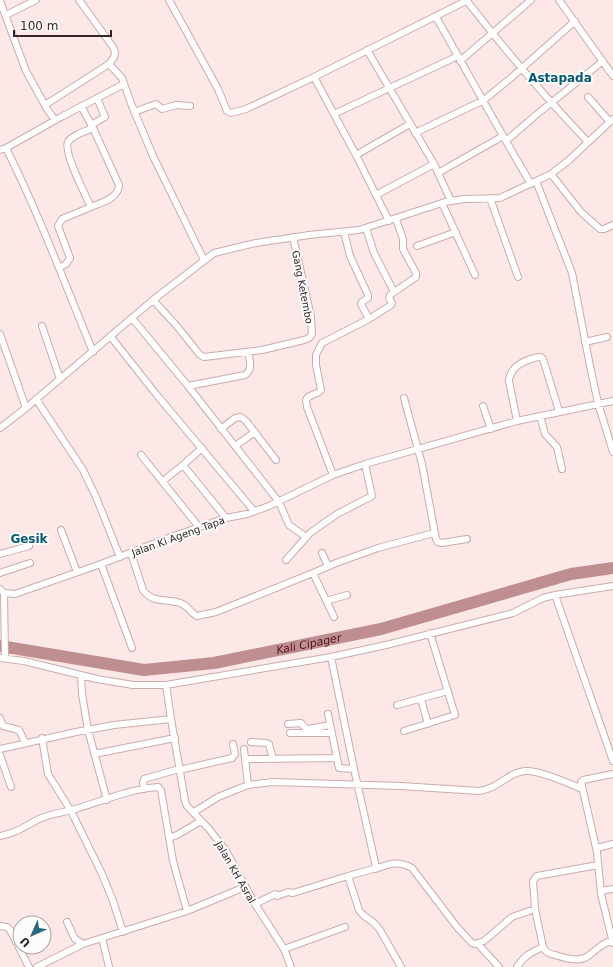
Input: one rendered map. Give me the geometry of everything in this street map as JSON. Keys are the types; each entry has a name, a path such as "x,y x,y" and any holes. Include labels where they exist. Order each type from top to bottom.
{"street":[{"path":"6,15 36,0"},
{"path":"45,105 108,64 115,56 116,52 79,0"},
{"path":"169,0 218,90 227,111 230,113 246,109 314,77 468,0 493,34 551,103 588,142"},
{"path":"334,114 390,88 459,59 493,34 531,0"},
{"path":"559,0 613,76"},
{"path":"0,1 26,71 55,120"},
{"path":"436,17 484,100 504,139 534,182 572,273 598,403 613,452"},
{"path":"415,133 484,100 575,21"},
{"path":"367,50 434,164 452,201"},
{"path":"438,173 504,139 603,61"},
{"path":"108,64 120,75 153,156 204,260"},
{"path":"314,77 356,155 389,221"},
{"path":"93,352 20,177 3,149 124,84"},
{"path":"0,428 111,337 153,300 214,253 221,250 293,237 344,232 366,228 452,201 500,198 551,174 568,161 611,120 588,97"},
{"path":"91,207 69,158 67,145 71,139 105,117 96,98"},
{"path":"134,112 156,104 162,109 176,105 190,106"},
{"path":"59,268 66,264 70,258 58,226 59,223 62,219 113,197 117,194 119,185 116,175 81,106"},
{"path":"356,155 410,124"},
{"path":"376,194 434,164"},
{"path":"551,174 581,212 600,229 613,225"},
{"path":"490,198 518,277"},
{"path":"442,203 475,275"},
{"path":"333,475 307,407 306,400 308,397 321,390 316,369 316,354 324,341 369,319 391,305 392,303 389,296 416,275 402,249 403,239 396,219"},
{"path":"366,228 374,253 394,292"},
{"path":"344,232 350,256 368,295 368,298 361,304 369,319"},
{"path":"417,246 456,232"},
{"name":"Gang Ketembo","path":"248,352 295,343 311,336 310,314 293,237"},
{"path":"153,300 176,325 200,355 204,357 248,352 250,366 248,373 245,375 188,386"},
{"path":"132,318 188,386 279,502 290,526 306,537"},
{"path":"42,326 60,379"},
{"path":"0,334 26,408"},
{"path":"111,337 156,394 254,511"},
{"path":"585,342 607,338"},
{"path":"517,421 509,381 510,376 516,367 538,357 542,357 543,359 559,411"},
{"path":"404,398 418,449 426,483 434,532 438,542 442,543 467,539"},
{"path":"36,399 83,470 96,497 120,557"},
{"name":"Jalan Ki Ageng Tapa","path":"2,591 15,594 200,527 226,518 254,511 279,502 333,475 360,466 517,421 559,411 613,401"},
{"path":"483,406 491,429"},
{"path":"221,429 238,416 246,421 276,460"},
{"path":"540,416 545,434 557,447 562,469"},
{"path":"235,446 255,432"},
{"path":"163,481 202,448"},
{"path":"141,455 200,527"},
{"path":"183,465 226,518"},
{"path":"286,560 306,537 319,526 337,514 372,496 360,466"},
{"path":"61,530 77,572"},
{"path":"131,552 143,590 147,595 151,598 180,602 186,605 193,614 197,616 216,612 328,566 378,548 434,532"},
{"path":"0,554 29,546"},
{"path":"322,553 328,566"},
{"path":"0,573 30,563"},
{"path":"101,564 132,648"},
{"path":"313,573 334,617"},
{"path":"2,591 4,604 3,657 133,685 166,685 331,657 513,613 544,598 555,595 613,586"},
{"path":"326,601 347,595"},
{"path":"555,595 613,761"},
{"path":"404,730 455,715 430,633"},
{"path":"331,657 376,867 374,869"},
{"path":"82,675 82,694 88,730 107,800"},
{"name":"Jalan KH Asral","path":"166,685 185,802 226,851 245,888 284,949 291,967"},
{"path":"397,705 448,691"},
{"path":"421,699 428,724"},
{"path":"328,714 339,768 354,770"},
{"path":"0,718 3,726 19,730 25,742"},
{"path":"0,749 42,738 114,725 171,719"},
{"path":"302,723 306,729 330,725"},
{"path":"288,724 302,723"},
{"path":"302,723 303,733"},
{"path":"290,734 332,733"},
{"path":"42,738 48,774 71,811 108,889 123,932"},
{"path":"94,754 175,738"},
{"path":"251,742 269,744 273,759"},
{"path":"144,789 144,779 232,758 234,754 233,744"},
{"path":"244,749 248,785"},
{"path":"0,755 11,787"},
{"path":"245,759 337,758"},
{"path":"194,812 218,797 248,785 273,782 488,790 512,775 525,770 547,776 582,789"},
{"path":"598,865 536,876 533,881 535,909 543,947 549,954 580,959 589,955 602,944 612,942 601,890 597,848 581,782 584,780 613,774"},
{"path":"0,836 16,832 40,819 144,789 158,788 161,790 173,862 187,911"},
{"path":"169,838 201,821"},
{"path":"597,848 613,844"},
{"path":"255,904 275,894 277,896 288,892 293,893 394,862 406,865 412,868 457,927 472,943 478,944 499,967"},
{"path":"348,876 359,910 380,930 401,967"},
{"path":"37,967 83,944 187,911 245,888"},
{"path":"601,890 613,889"},
{"path":"478,944 512,917 535,909"},
{"path":"68,922 75,939 83,944"},
{"path":"0,926 7,927 10,930 29,967"},
{"path":"284,949 345,927"},
{"path":"102,938 109,967"},
{"path":"517,967 528,953 543,947"}],"waterway":[{"name":"Kali Cipager","path":"0,646 144,670 214,663 381,629 571,574 613,568"}],"district":[{"name":"Astapada","path":"560,78"},
{"name":"Gesik","path":"29,539"}]}
